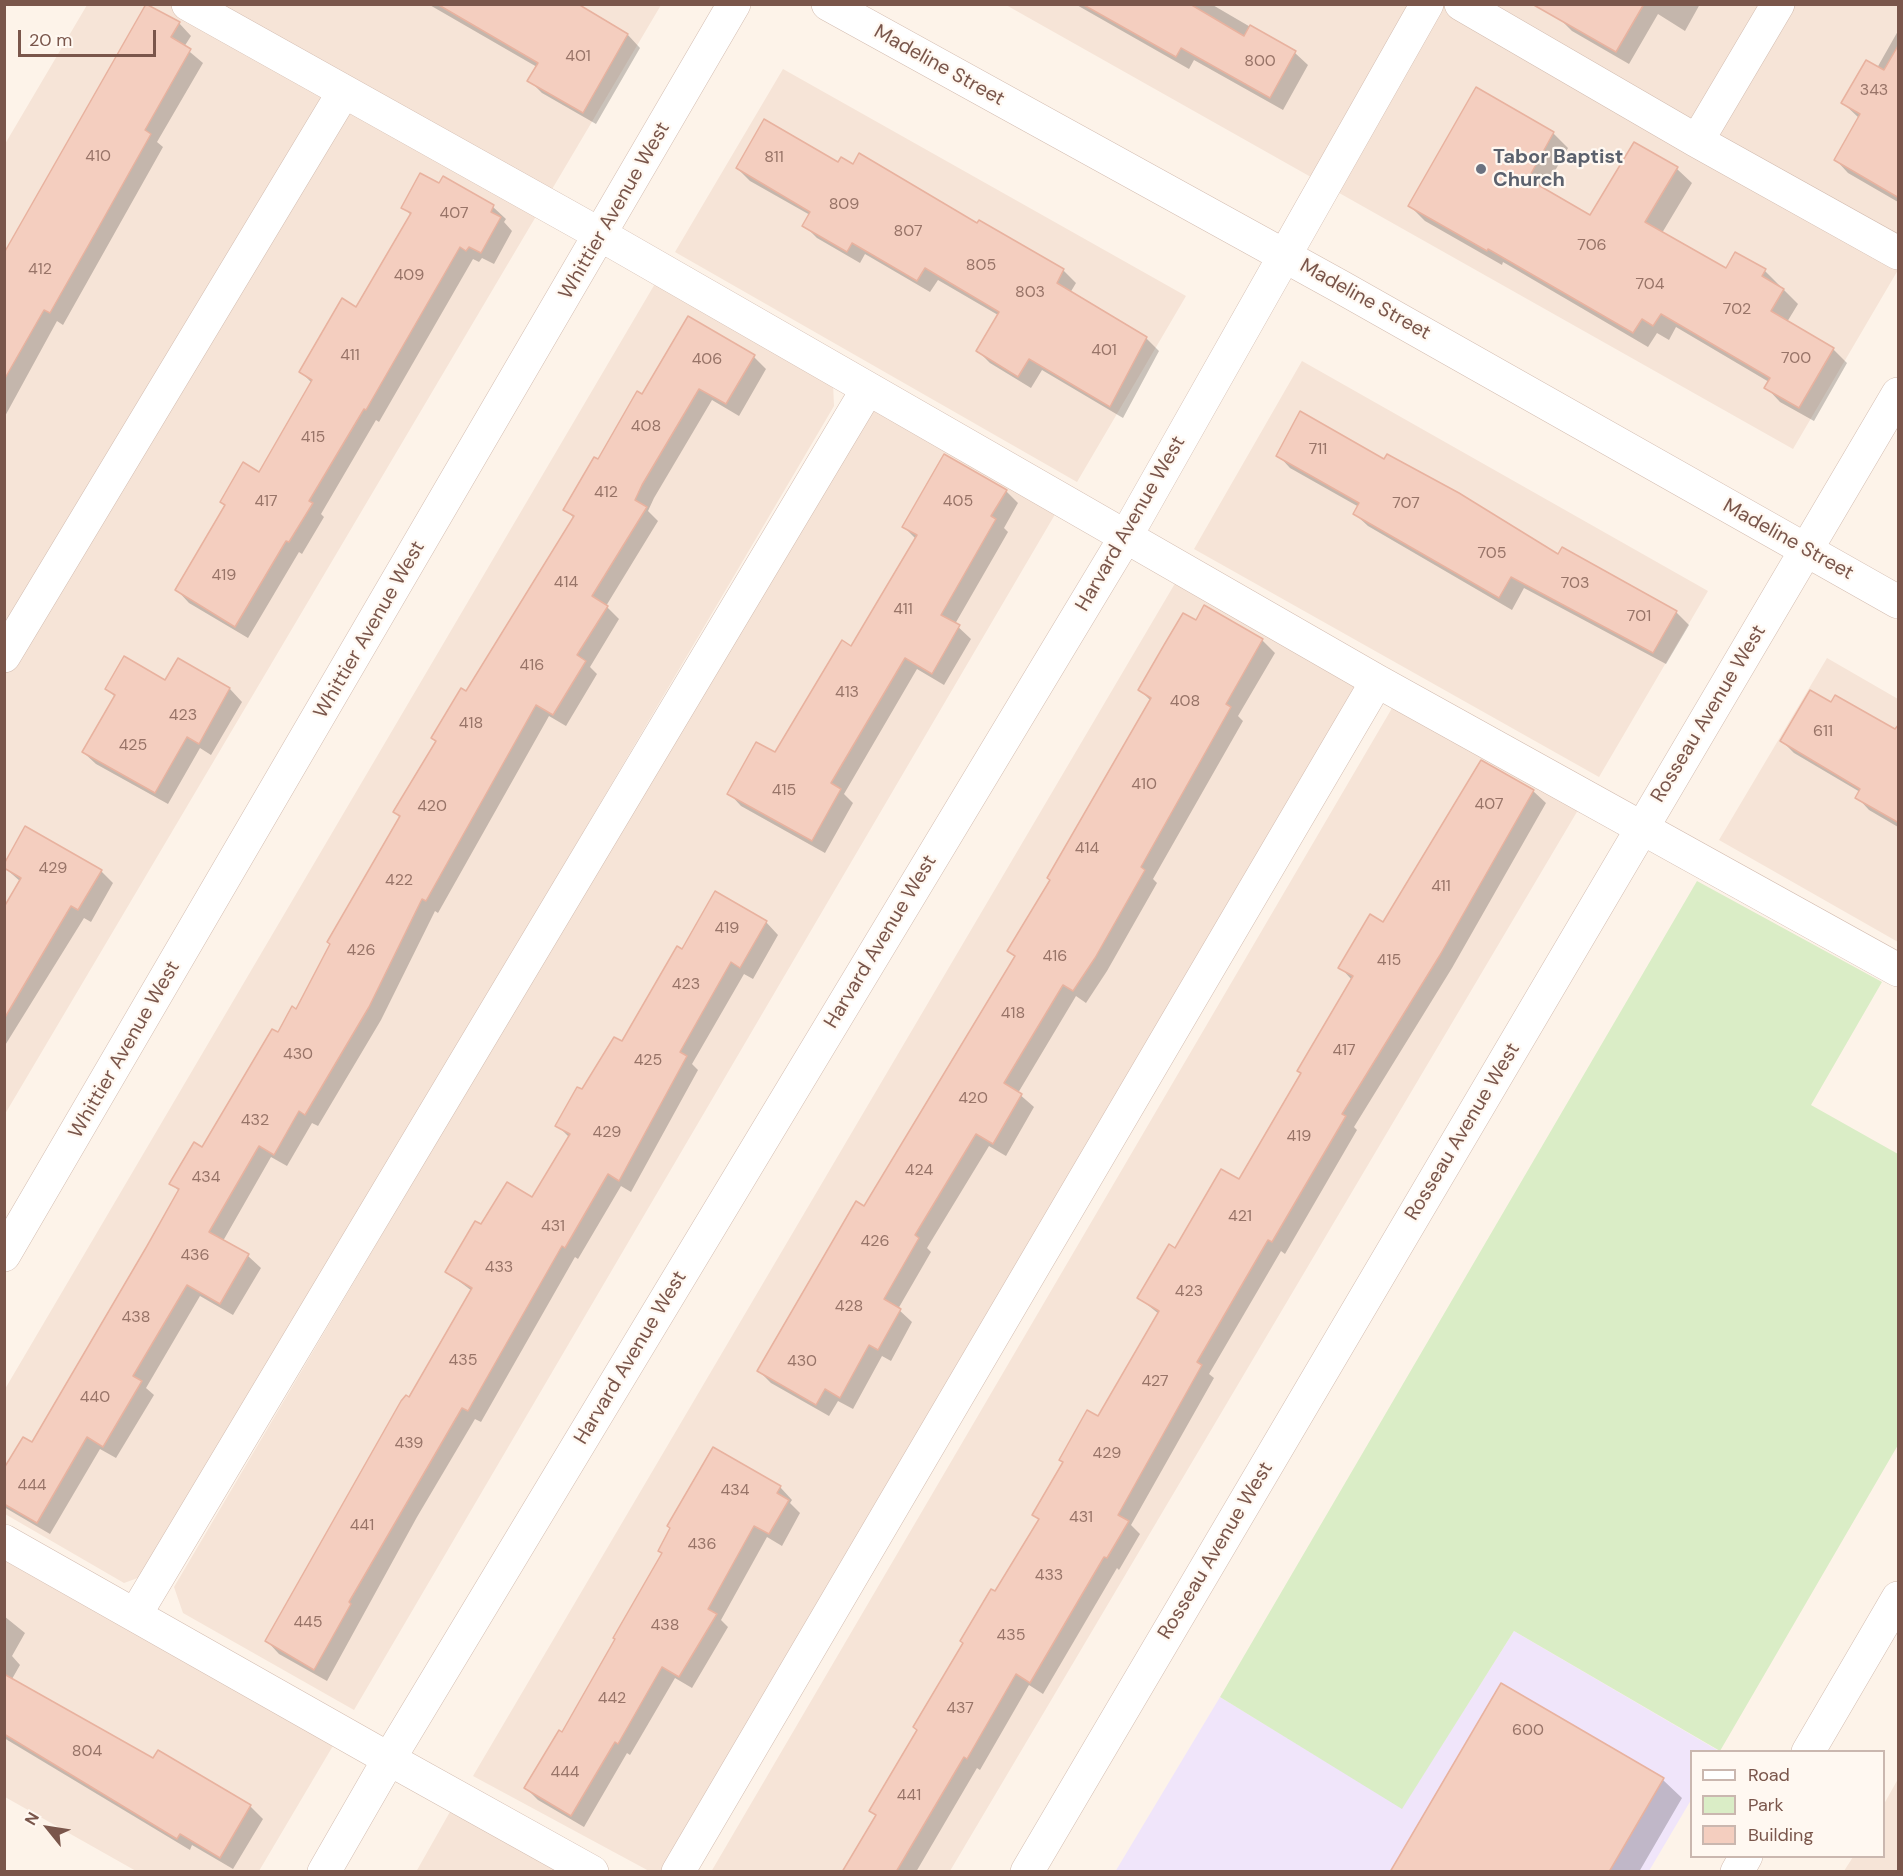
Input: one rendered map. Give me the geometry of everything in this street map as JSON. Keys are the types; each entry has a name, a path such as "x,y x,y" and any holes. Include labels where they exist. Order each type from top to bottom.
{"street":[{"path":"189,4 343,93 601,235 867,390 1377,681 1899,970"},
{"name":"Whittier Avenue West","path":"4,1255 734,4"},
{"name":"Madeline Street","path":"828,4 1283,255 1899,602"},
{"name":"Harvard Avenue West","path":"324,1872 389,1760 1126,536 1427,4"},
{"path":"1461,4 1697,141 1899,253"},
{"path":"1697,141 1778,4"},
{"path":"4,656 343,93"},
{"path":"135,1615 867,390"},
{"name":"Rosseau Avenue West","path":"1027,1872 1899,394"},
{"path":"678,1872 1377,681"},
{"path":"4,1541 389,1760 592,1872"},
{"path":"1809,1750 1899,1598"},
{"path":"1737,1872 1745,1858"}],"shaded area":[{"path":"87,5 661,5 5,1114 5,144"},
{"path":"1006,5 1898,5 1898,270 1793,449"},
{"path":"783,69 1186,296 1077,482 675,252"},
{"path":"656,282 833,383 834,406 146,1575 124,1583 5,1514 5,1389"},
{"path":"1302,361 1708,591 1599,777 1194,549"},
{"path":"872,404 1057,511 354,1710 183,1613 174,1587"},
{"path":"1177,580 1359,683 661,1871 649,1871 473,1776"},
{"path":"1827,658 1898,699 1898,942 1719,840"},
{"path":"1395,703 1581,805 950,1871 711,1872"},
{"path":"5,1551 337,1739 259,1871 136,1871 5,1797"},
{"path":"1514,1631 1717,1750 1690,1750 1690,1802 1649,1871 1115,1872 1220,1697 1402,1808"},
{"path":"1898,1779 1898,1871 1844,1871 1852,1858 1885,1858 1885,1802"},
{"path":"451,1810 561,1872 416,1872"}],"green space":[{"path":"1697,881 1882,982 1811,1105 1898,1154 1898,1445 1721,1750 1514,1631 1402,1809 1220,1697"}],"building":[{"path":"146,4 180,22 171,37 191,49 145,130 151,134 96,232 50,313 44,310 4,380 4,253"},
{"path":"437,4 578,4 628,34 583,113 527,81 538,63"},
{"path":"1082,4 1190,4 1244,36 1250,25 1296,51 1270,98 1181,48 1176,57"},
{"path":"1532,4 1644,4 1616,52"},
{"path":"1899,44 1899,198 1834,160 1860,114 1841,103 1866,60 1884,70"},
{"path":"1476,87 1554,132 1528,179 1590,215 1634,142 1678,167 1645,222 1726,268 1735,252 1766,269 1762,276 1784,289 1771,311 1834,348 1799,408 1764,388 1770,378 1661,314 1653,326 1642,319 1633,333 1488,249 1487,251 1408,206"},
{"path":"764,119 838,162 841,157 853,164 859,153 977,223 979,220 1064,269 1057,283 1147,337 1110,407 1029,359 1018,377 976,351 999,312 925,268 917,281 852,243 847,252 802,226 810,212 736,168"},
{"path":"420,173 439,183 443,176 494,205 491,212 501,217 481,253 469,247 466,251 460,247 366,410 364,409 309,501 313,503 289,542 286,541 235,627 175,590 225,505 220,502 243,462 259,472 312,380 299,372 342,298 356,307 411,213 401,208"},
{"path":"688,316 755,355 726,404 699,389 635,500 647,507 592,596 608,606 577,655 586,661 553,715 536,705 426,901 422,899 369,1007 305,1115 299,1111 274,1155 259,1146 209,1232 249,1254 220,1304 187,1285 133,1376 142,1381 103,1447 87,1437 37,1523 4,1504 4,1468 23,1437 32,1442 147,1246 179,1189 169,1184 194,1142 202,1147 272,1029 278,1032 292,1006 296,1009 330,944 327,942 400,816 393,812 436,741 431,738 461,688 466,691 574,516 563,510 594,457 598,459 637,391 642,394"},
{"path":"1300,411 1384,459 1387,454 1459,493 1558,554 1562,547 1677,611 1653,653 1511,577 1499,598 1353,514 1359,503 1276,456"},
{"path":"944,454 1007,490 991,516 996,519 941,615 960,625 932,674 905,658 831,783 841,789 812,841 727,794 756,742 775,752 842,640 851,646 917,535 902,527"},
{"path":"1204,605 1263,639 1226,704 1231,707 1141,867 1145,870 1095,958 1073,991 1063,985 1004,1083 1022,1094 993,1144 976,1134 915,1235 919,1238 884,1299 901,1309 878,1350 869,1345 840,1398 825,1389 816,1405 757,1371 856,1201 864,1206 1015,956 1007,951 1050,880 1047,878 1151,698 1138,690 1164,645 1183,613 1196,620"},
{"path":"124,656 165,680 178,658 230,688 199,744 187,737 155,793 82,752 115,695 105,689"},
{"path":"1810,690 1831,702 1835,695 1895,729 1899,724 1899,823 1855,798 1860,789 1780,741"},
{"path":"1481,760 1534,790 1440,955 1342,1114 1346,1116 1272,1242 1268,1240 1197,1362 1202,1365 1118,1515 1129,1521 1107,1558 1104,1557 1030,1683 1016,1674 967,1759 964,1757 896,1872 842,1872 876,1815 869,1811 917,1730 913,1727 963,1643 960,1641 991,1589 995,1591 1039,1519 1032,1515 1063,1462 1059,1460 1087,1410 1098,1416 1159,1311 1137,1298 1169,1244 1175,1248 1221,1169 1239,1179 1301,1073 1297,1071 1353,976 1338,968 1370,914 1383,922"},
{"path":"25,826 102,870 78,910 71,906 4,1019 4,907 21,878 4,868 4,864"},
{"path":"715,891 767,921 740,968 731,962 680,1052 687,1056 619,1181 608,1174 565,1248 562,1246 468,1411 462,1408 349,1602 351,1604 314,1670 265,1641 401,1401 406,1395 409,1397 472,1288 445,1272 475,1221 481,1224 507,1182 532,1197 570,1134 555,1126 577,1087 582,1089 614,1037 622,1041 677,946 682,949"},
{"path":"713,1447 781,1486 777,1493 789,1500 769,1534 754,1526 708,1609 717,1614 679,1677 662,1667 618,1744 615,1742 571,1816 524,1788 559,1730 562,1732 615,1639 613,1638 662,1553 658,1551 670,1528 667,1526"},
{"path":"4,1674 153,1758 158,1750 251,1805 220,1858 180,1834 177,1839 4,1734"},
{"path":"1501,1683 1664,1778 1609,1872 1390,1872"}],"place":[{"name":"Tabor Baptist Church","path":"1481,169"}]}
